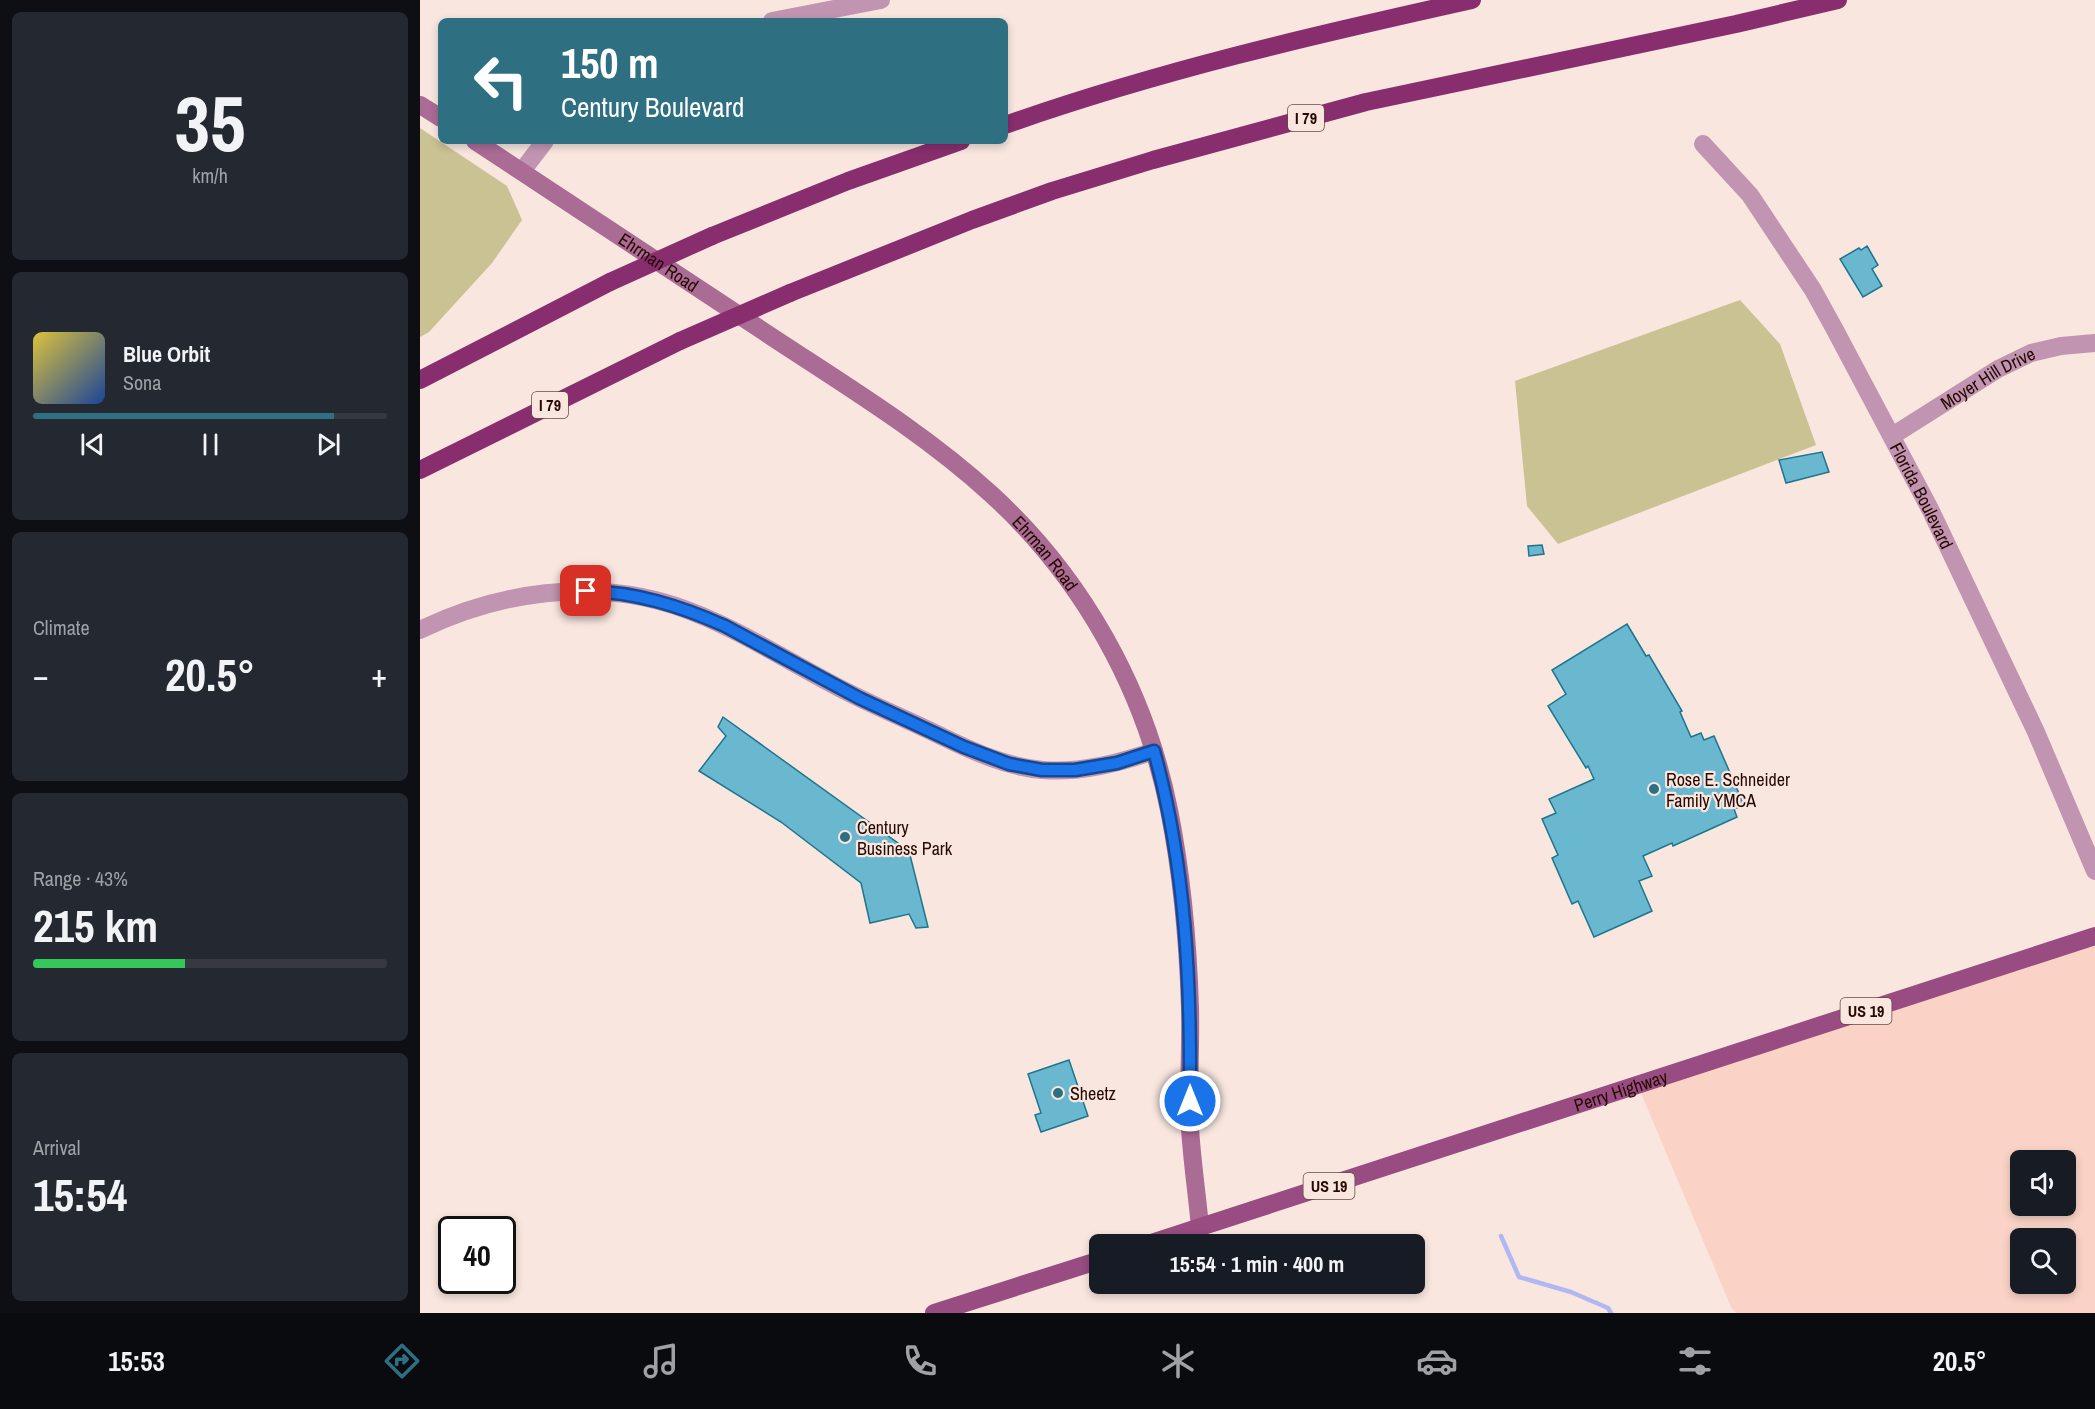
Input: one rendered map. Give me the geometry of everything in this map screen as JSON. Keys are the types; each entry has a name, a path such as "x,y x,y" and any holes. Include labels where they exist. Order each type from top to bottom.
{"highway":[{"path":"1008,124 1158,75 1323,33 1473,0"},
{"name":"I 79","path":"420,470 680,340 972,220 1052,191 1153,160 1366,102 1736,24 1838,0"},
{"path":"420,380 610,282 712,236 848,181 953,144"}],"main road":[{"name":"Perry Highway","path":"1179,1234 2095,936"},
{"path":"934,1313 1089,1264"}],"street":[{"path":"788,18 881,0"},
{"path":"420,105 438,116"},
{"name":"Ehrman Road","path":"480,144 861,397 946,457 992,494 1047,552 1093,617 1132,690 1154,751 1169,809 1184,914 1190,1009 1190,1131 1200,1227"},
{"path":"522,171 542,144"},
{"name":"Florida Boulevard","path":"1703,144 1750,195 1813,290 1892,436 1930,509 2036,732 2095,871"},
{"name":"Moyer Hill Drive","path":"1892,436 1998,369 2031,353 2061,346 2095,343"},
{"path":"420,630 474,608 523,596 573,591 625,594 676,606 725,626 859,698 964,747 1009,764 1042,770 1075,770 1117,763 1154,751"}],"shaded area":[{"path":"420,128 438,140 438,144 444,144 507,186 522,220 492,263 429,332 420,337"},
{"path":"1740,300 1780,344 1816,445 1558,544 1527,506 1515,381"},
{"path":"2095,936 2095,1313 1736,1313 1731,1307 1638,1086"}],"building":[{"path":"1867,246 1878,265 1872,269 1882,286 1863,297 1840,259"},
{"path":"1822,452 1829,472 1786,483 1779,460"},
{"path":"1542,545 1544,554 1529,556 1528,546"},
{"name":"Rose E. Schneider Family YMCA","path":"1627,624 1646,656 1649,655 1682,711 1680,712 1691,737 1701,733 1704,740 1714,736 1744,805 1734,809 1737,817 1673,846 1672,843 1643,856 1652,876 1639,881 1652,911 1594,937 1578,901 1572,904 1552,858 1558,855 1542,819 1556,813 1549,799 1594,779 1588,766 1586,768 1548,706 1566,694 1552,670"},
{"name":"Century Business Park","path":"723,717 909,851 928,927 916,928 909,914 870,923 861,883 781,822 699,771 726,736 718,727"},
{"name":"Sheetz","path":"1069,1060 1088,1116 1041,1132 1035,1115 1041,1113 1028,1074"}],"waterway":[{"path":"1501,1236 1519,1277 1571,1292 1608,1308 1611,1313"}],"place":[{"name":"Rose E. Schneider Family YMCA","path":"1654,789"},
{"name":"Century Business Park","path":"845,837"},
{"name":"Sheetz","path":"1058,1093"}],"route":[{"path":"586,591 652,599 702,616 859,698 964,747 1009,764 1042,770 1075,770 1117,763 1154,751 1163,781 1174,835 1184,914 1190,1009 1190,1101"}]}
